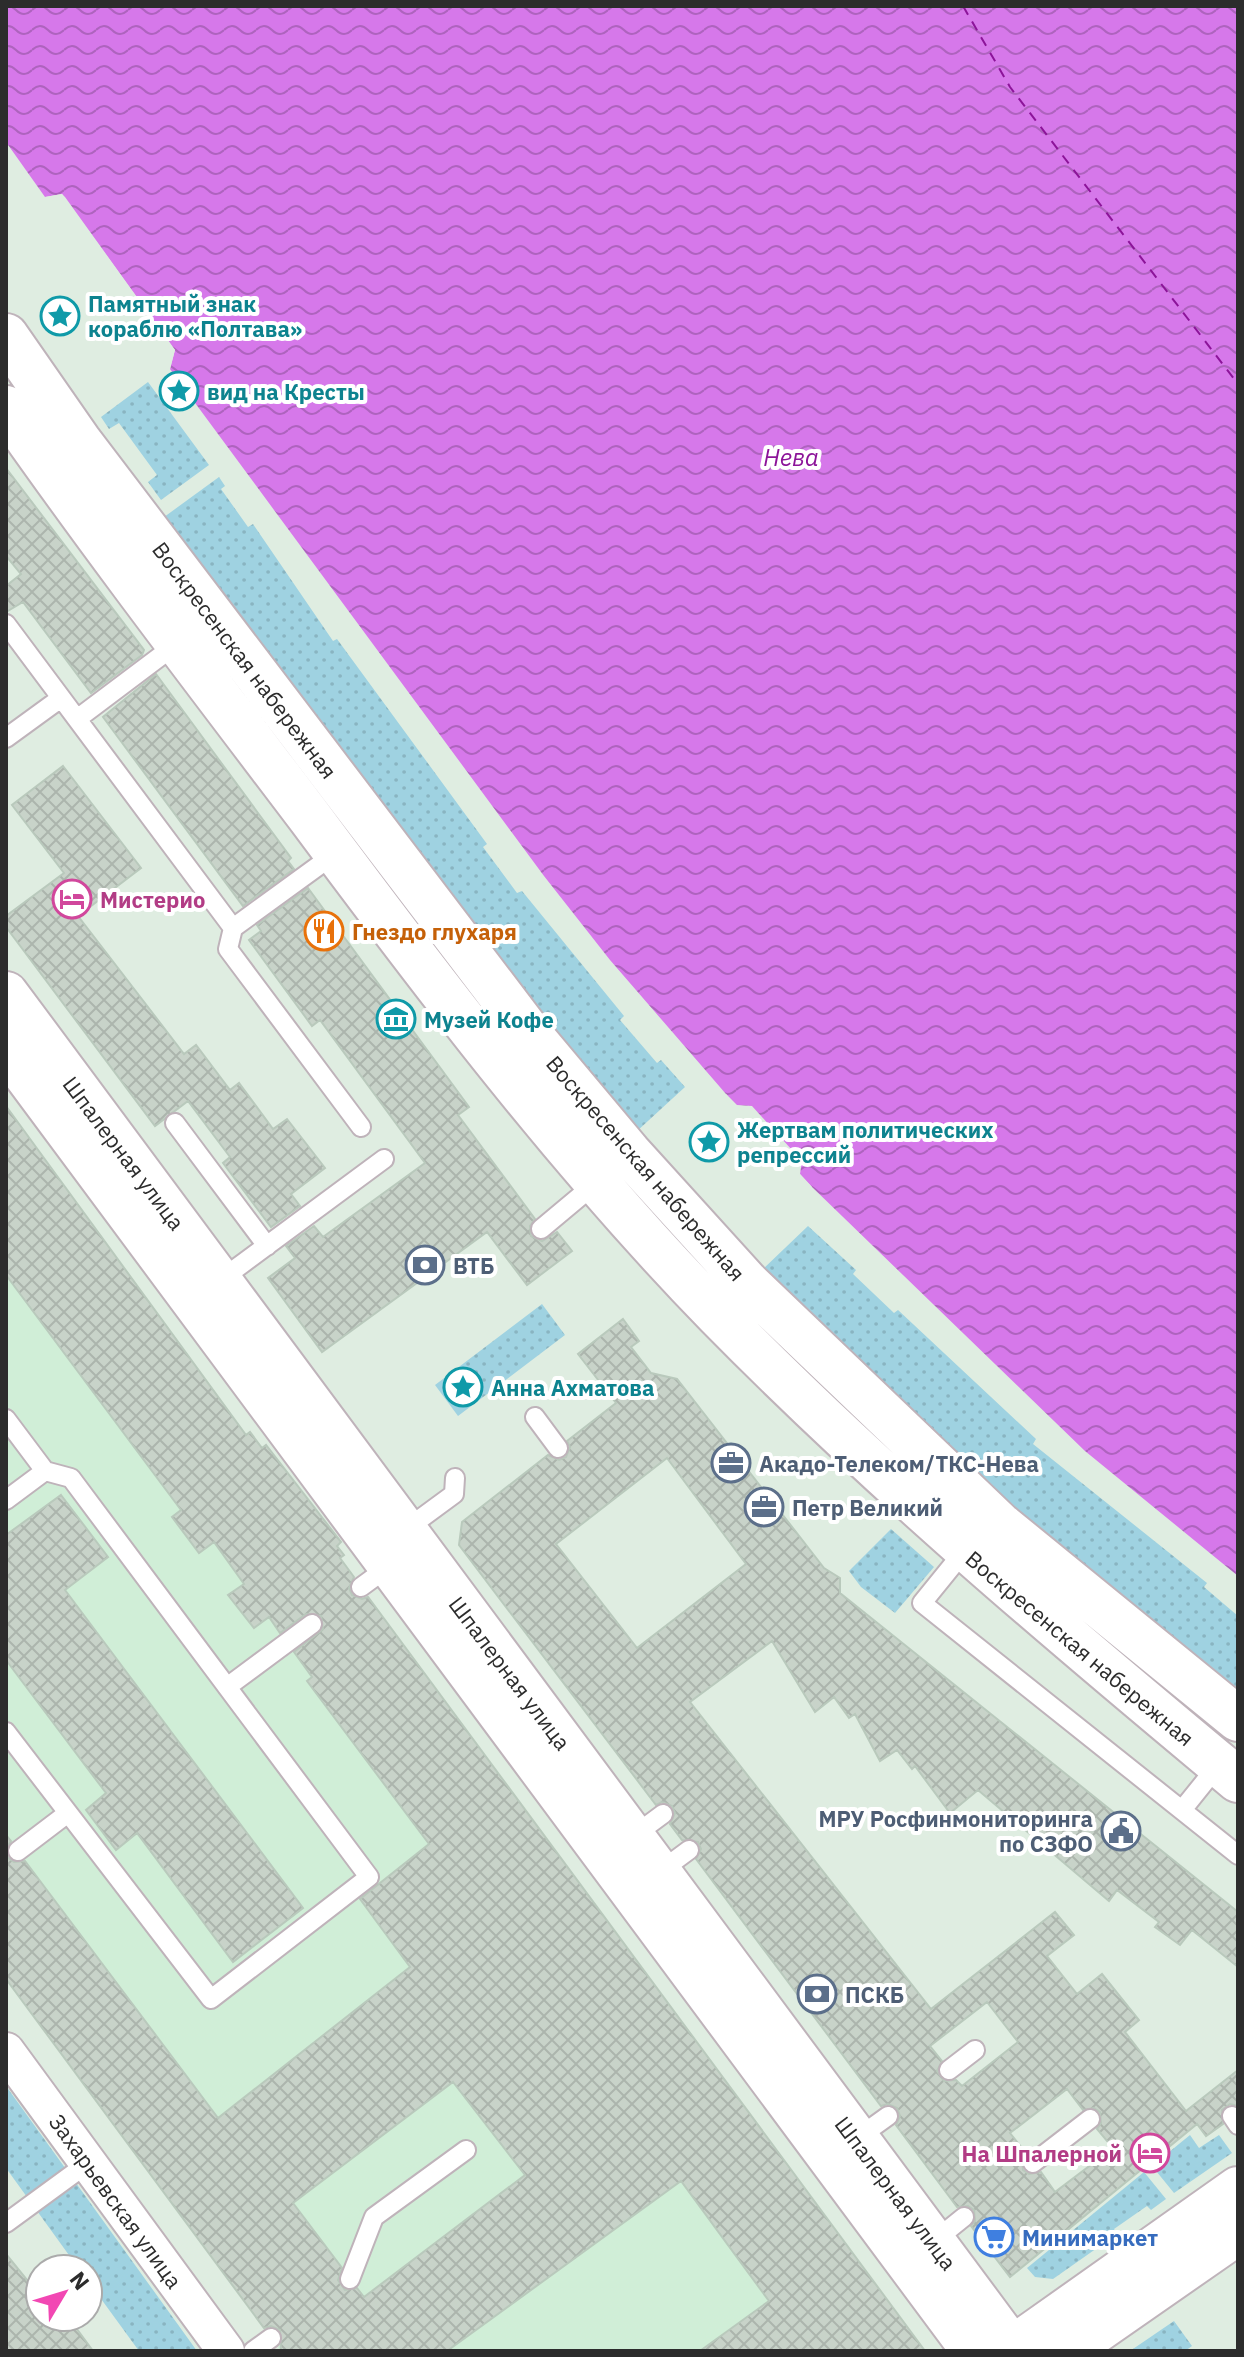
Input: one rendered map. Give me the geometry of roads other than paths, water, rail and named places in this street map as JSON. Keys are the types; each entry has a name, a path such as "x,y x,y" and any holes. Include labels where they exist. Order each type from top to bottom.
{"street":[{"path":"6,401 16,373 11,344"},
{"name":"Воскресенская набережная","path":"11,344 88,454 527,1030 629,1153 747,1283 987,1514 1238,1719"},
{"name":"Воскресенская набережная","path":"6,408 336,853 501,1069 596,1183 737,1334 965,1550 1228,1772"},
{"name":"Шпалерная улица","path":"6,994 219,1281 385,1561 647,1825 948,2229 1002,2350"},
{"name":"Шпалерная улица","path":"10,1061 385,1561 1002,2350"},
{"name":"Захарьевская улица","path":"6,2051 226,2351"},
{"path":"1002,2350 1238,2189"},
{"path":"1067,2351 1238,2232"}],"lane":[{"path":"6,624 233,928"},
{"path":"77,719 178,643"},
{"path":"6,738 61,698"},
{"path":"336,853 233,928 228,949 361,1127"},
{"path":"175,1123 267,1246"},
{"path":"219,1281 384,1159"},
{"path":"541,1229 596,1183"},
{"path":"535,1417 558,1448"},
{"path":"6,1419 45,1471 71,1478 369,1877 211,1999 6,1732"},
{"path":"6,1500 45,1471"},
{"path":"385,1561 454,1494 455,1478"},
{"path":"965,1550 922,1603 1238,1855"},
{"path":"227,1687 312,1624"},
{"path":"1182,1810 1228,1772"},
{"path":"18,1851 68,1813"},
{"path":"949,2070 975,2050"},
{"path":"1033,2163 1090,2119"},
{"path":"350,2279 374,2217 466,2150"},
{"path":"6,2223 88,2163"},
{"path":"253,2351 271,2338"}],"water":[{"name":"Нева","path":"6,6 1238,6 1238,1576 1085,1451 812,1187 726,1094 610,960 544,876 170,369 175,350 65,197 62,194 45,197 6,142"}],"place":[{"name":"Памятный знак кораблю «Полтава»","path":"60,316"},
{"name":"вид на Кресты","path":"179,391"},
{"name":"Мистерио","path":"72,899"},
{"name":"Гнездо глухаря","path":"324,931"},
{"name":"Музей Кофе","path":"396,1019"},
{"name":"Жертвам политических репрессий","path":"709,1142"},
{"name":"ВТБ","path":"425,1265"},
{"name":"Анна Ахматова","path":"463,1387"},
{"name":"Акадо-Телеком/ТКС-Нева","path":"731,1463"},
{"name":"Петр Великий","path":"764,1507"},
{"name":"МРУ Росфинмониторинга по СЗФО","path":"1121,1831"},
{"name":"ПСКБ","path":"817,1994"},
{"name":"На Шпалерной","path":"1150,2153"},
{"name":"Минимаркет","path":"994,2237"}]}
